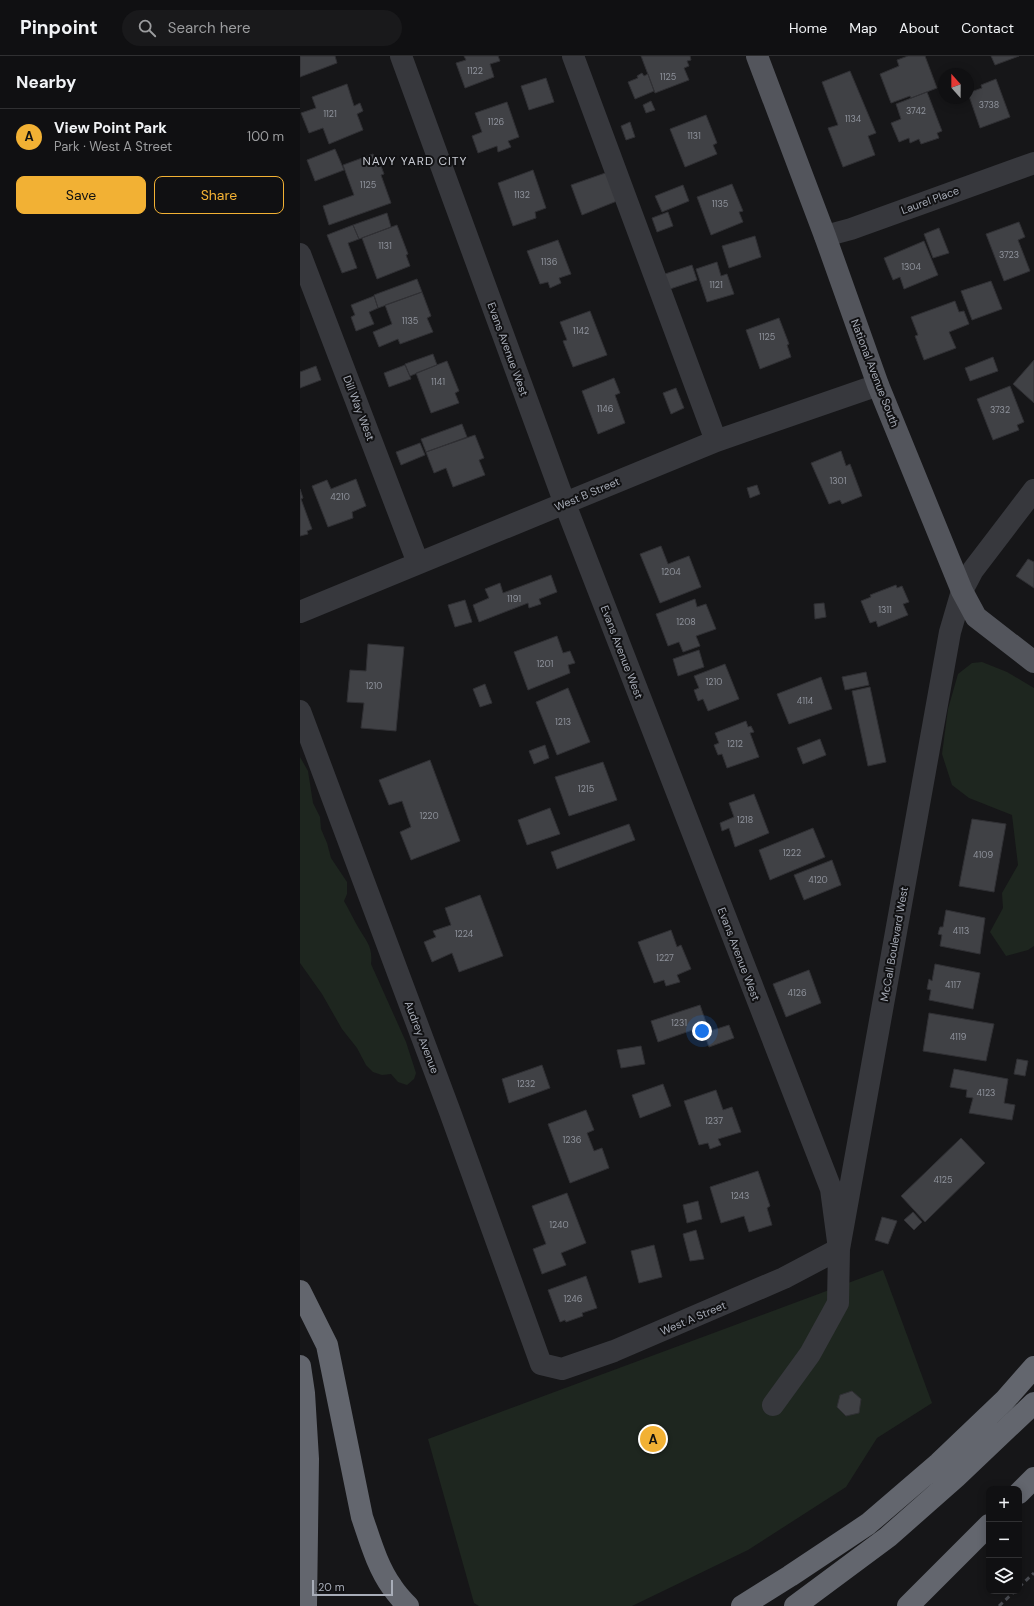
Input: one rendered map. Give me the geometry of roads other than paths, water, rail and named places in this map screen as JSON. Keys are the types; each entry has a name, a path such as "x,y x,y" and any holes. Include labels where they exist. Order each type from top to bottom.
{"highway":[{"path":"300,1291 327,1346 362,1517 380,1564 391,1586 408,1606"},
{"path":"300,1366 304,1393 308,1459 306,1606"},
{"path":"742,1606 868,1524 939,1464 1005,1400 1034,1368"},
{"path":"795,1606 888,1537 956,1477 1034,1403"},
{"path":"1022,1490 1034,1478"},
{"path":"908,1606 986,1528"}],"main road":[{"name":"National Avenue South","path":"757,56 825,236 878,385 962,592 976,617 1034,662"}],"street":[{"name":"Evans Avenue West","path":"401,56 565,504 831,1189 839,1248"},
{"path":"573,56 716,441"},
{"name":"Laurel Place","path":"825,236 851,229 1034,163"},
{"name":"Dill Way West","path":"300,254 418,563"},
{"name":"West B Street","path":"300,612 716,441 878,385"},
{"name":"McCall Boulevard West","path":"773,1406 810,1354 838,1303 839,1248 950,632 962,592 973,570 1034,490"},
{"name":"Audrey Avenue","path":"300,711 450,1112 541,1364"},
{"name":"West A Street","path":"541,1364 562,1369 614,1351 784,1278 839,1248"}],"railway":[{"path":"1022,1584 1034,1573"},
{"path":"999,1606 1012,1594"}],"place":[{"name":"View Point Park","path":"653,1439"}],"district":[{"name":"NAVY YARD CITY","path":"415,161"}]}
